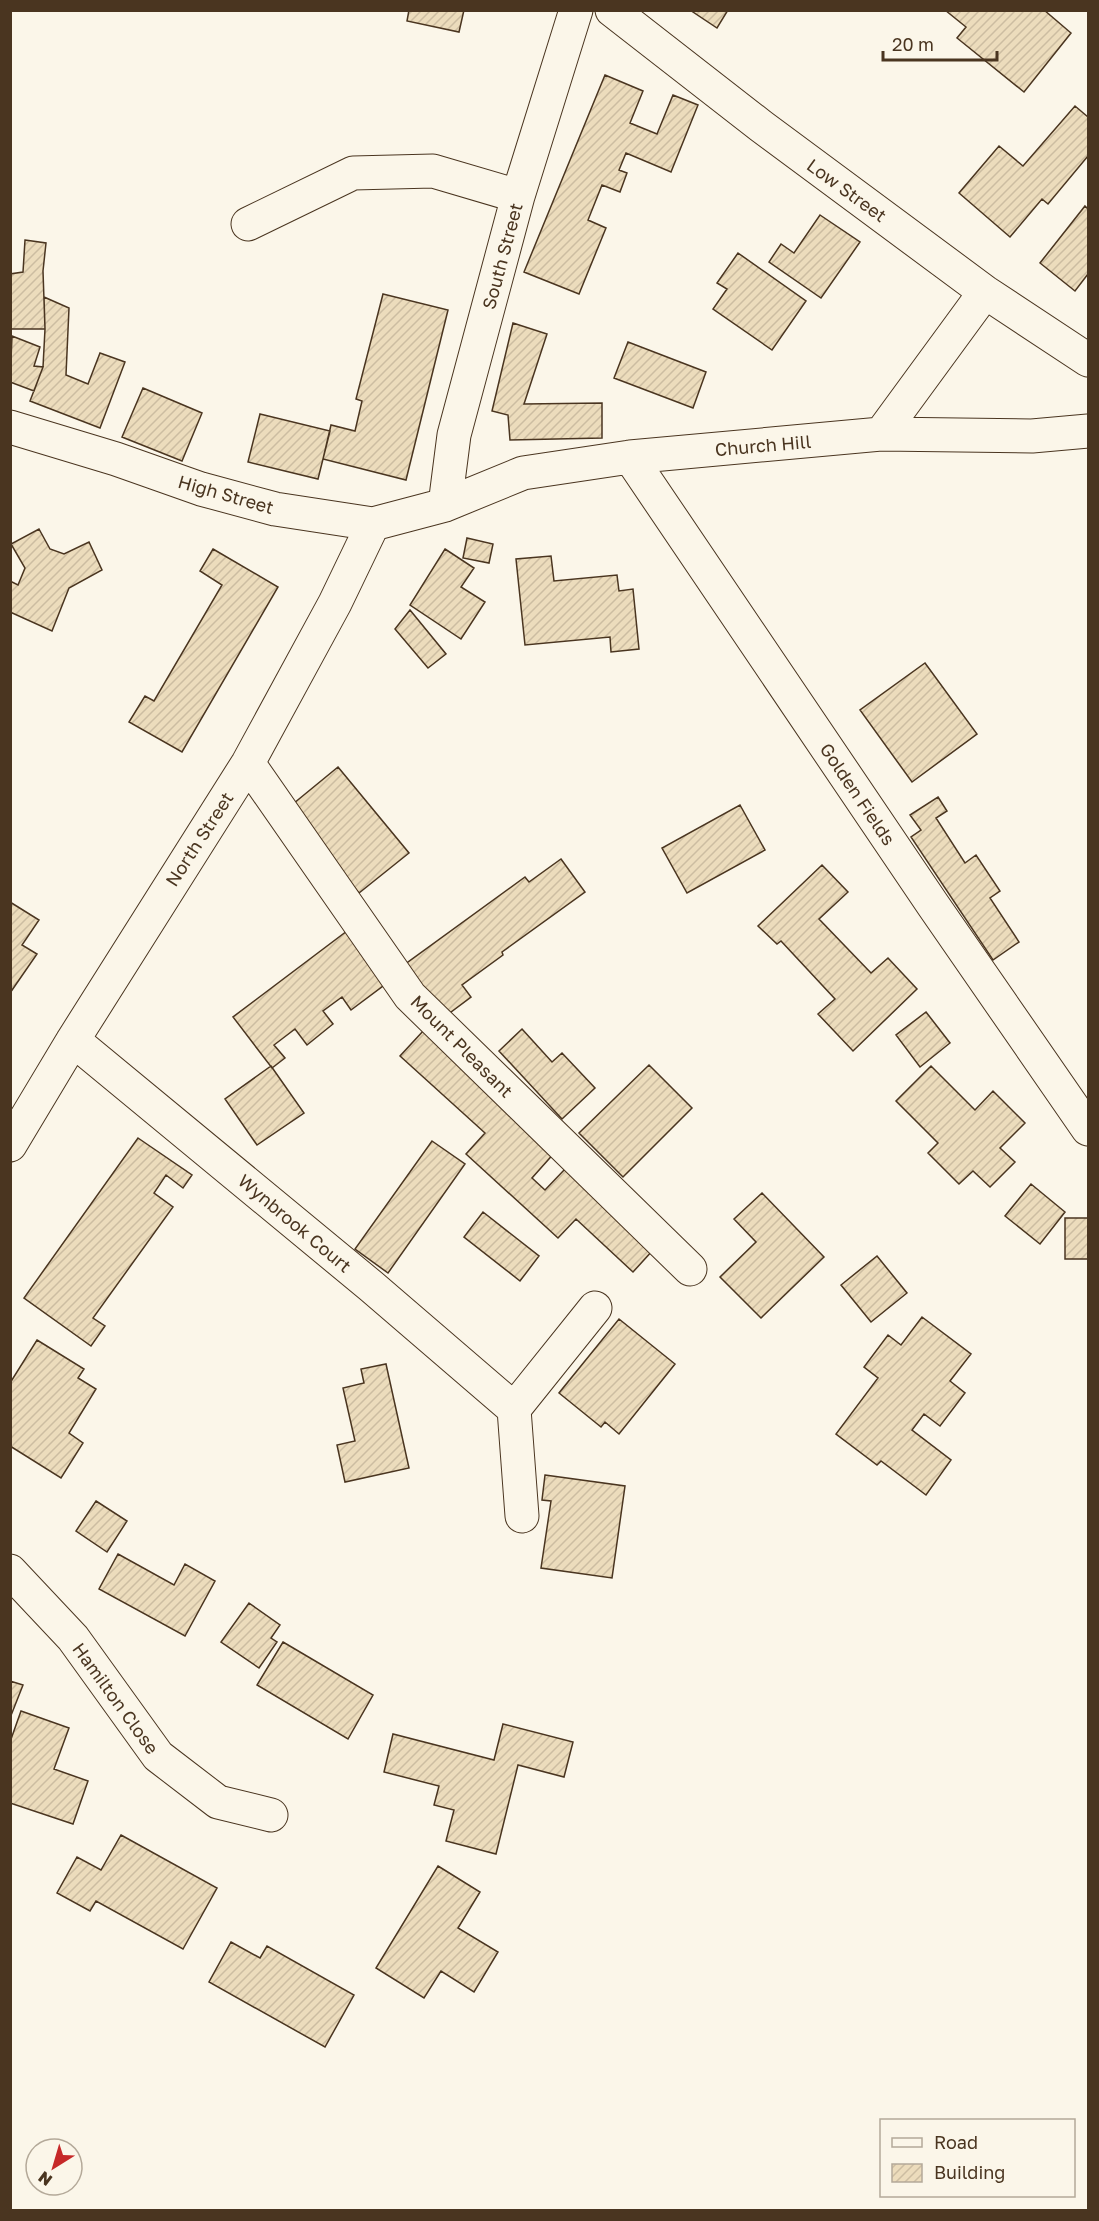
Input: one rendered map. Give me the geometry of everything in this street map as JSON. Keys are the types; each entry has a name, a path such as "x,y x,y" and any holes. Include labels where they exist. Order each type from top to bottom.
{"street":[{"name":"South Street","path":"445,505 454,435 518,196 576,10"},
{"name":"Low Street","path":"612,10 761,126 985,291 1089,360"},
{"path":"248,224 353,173 433,171 518,196"},
{"path":"881,434 985,291"},
{"name":"High Street","path":"10,427 116,459 201,489 274,509 373,525 445,505"},
{"name":"Church Hill","path":"445,505 523,473 630,457 881,434 1032,435 1089,431"},
{"name":"Golden Fields","path":"630,457 933,905 1089,1129"},
{"name":"North Street","path":"10,1145 73,1040 248,763 335,603 373,525"},
{"name":"Mount Pleasant","path":"248,763 410,996 690,1269"},
{"name":"Wynbrook Court","path":"73,1040 371,1286 514,1409"},
{"path":"522,1516 514,1409 595,1308"},
{"name":"Hamilton Close","path":"10,1570 73,1638 158,1756 218,1802 271,1815"}],"building":[{"path":"409,10 464,10 459,32 407,21"},
{"path":"690,10 728,10 717,28"},
{"path":"945,10 1044,10 1071,33 1024,92 957,38 966,27"},
{"path":"605,75 643,91 630,123 657,134 673,95 698,105 671,172 626,153 619,170 627,173 620,192 602,185 588,220 606,228 579,294 524,272"},
{"path":"1075,106 1088,117 1088,156 1048,204 1042,199 1010,237 959,193 999,146 1023,166"},
{"path":"1085,206 1088,209 1088,274 1075,291 1040,263"},
{"path":"820,215 860,242 821,298 769,262 781,244 794,253"},
{"path":"25,240 46,243 43,271 45,329 11,329 10,274 23,272"},
{"path":"738,253 806,301 772,350 713,309 727,289 717,283"},
{"path":"383,294 448,310 406,480 323,459 331,425 355,431 362,401 356,399"},
{"path":"44,297 69,308 66,375 88,384 100,353 125,362 100,428 30,401 43,367"},
{"path":"513,323 547,334 524,404 602,403 602,438 510,440 508,415 492,411"},
{"path":"12,336 40,347 34,366 43,367 34,391 10,382"},
{"path":"628,342 706,372 693,408 614,378"},
{"path":"143,388 202,413 182,461 122,437"},
{"path":"260,414 330,431 318,479 248,462"},
{"path":"39,529 50,549 64,554 89,542 102,570 69,588 52,631 10,612 10,581 18,585 25,568 11,544"},
{"path":"467,538 493,544 489,563 463,558"},
{"path":"213,549 278,587 182,752 129,722 145,696 154,701 222,585 200,571"},
{"path":"445,549 474,568 461,587 485,602 461,639 410,605"},
{"path":"551,556 554,581 617,575 619,591 633,589 639,649 611,652 610,637 525,645 516,559"},
{"path":"410,610 446,654 428,668 395,629"},
{"path":"925,663 977,734 912,782 860,710"},
{"path":"338,767 409,853 359,893 288,808"},
{"path":"938,797 947,811 936,818 965,863 976,855 1000,891 990,898 1019,942 993,960 911,837 921,830 910,815"},
{"path":"740,805 765,850 687,893 662,848"},
{"path":"561,859 585,892 502,952 503,955 462,985 471,997 443,1018 404,965 525,877 529,882"},
{"path":"822,865 848,892 819,919 871,973 888,958 917,989 853,1051 818,1014 835,999 781,941 777,944 758,926"},
{"path":"10,902 39,920 22,945 37,954 10,993"},
{"path":"347,931 387,983 351,1010 342,997 323,1011 333,1024 307,1045 295,1029 274,1045 285,1058 272,1068 233,1017"},
{"path":"926,1012 950,1043 920,1067 896,1035"},
{"path":"522,1029 552,1062 562,1053 595,1088 562,1119 499,1051"},
{"path":"424,1030 556,1151 532,1178 545,1190 565,1169 653,1250 633,1272 576,1219 558,1238 466,1154 485,1133 400,1056"},
{"path":"649,1065 692,1108 623,1177 579,1133"},
{"path":"271,1066 304,1113 257,1145 225,1099"},
{"path":"931,1066 975,1110 993,1091 1025,1123 1000,1148 1015,1162 990,1187 973,1171 959,1184 928,1153 938,1143 896,1101"},
{"path":"138,1138 192,1175 183,1188 166,1175 154,1193 173,1207 93,1318 105,1326 91,1346 24,1298"},
{"path":"432,1141 465,1164 388,1273 355,1249"},
{"path":"1031,1184 1065,1212 1040,1244 1005,1216"},
{"path":"762,1193 824,1257 761,1318 720,1277 756,1242 734,1219"},
{"path":"483,1212 539,1256 520,1281 464,1237"},
{"path":"1065,1218 1088,1218 1088,1259 1065,1259"},
{"path":"877,1256 907,1293 871,1322 841,1285"},
{"path":"922,1317 971,1354 950,1381 965,1393 940,1426 924,1414 912,1430 951,1460 926,1495 881,1461 877,1465 836,1434 878,1378 864,1367 888,1335 901,1345"},
{"path":"619,1319 675,1364 619,1434 605,1422 601,1427 559,1393"},
{"path":"37,1340 84,1369 78,1378 96,1389 69,1433 83,1443 61,1478 10,1446 10,1383"},
{"path":"386,1364 409,1468 345,1482 337,1445 355,1441 343,1388 364,1383 361,1369"},
{"path":"545,1475 625,1486 612,1578 541,1568 551,1501 542,1500"},
{"path":"96,1501 127,1521 107,1552 76,1531"},
{"path":"118,1554 174,1585 185,1564 215,1581 185,1636 99,1589"},
{"path":"249,1603 280,1625 271,1638 277,1642 259,1668 221,1642"},
{"path":"283,1642 373,1695 348,1739 257,1685"},
{"path":"10,1681 23,1685 10,1718"},
{"path":"21,1711 69,1728 54,1769 88,1781 73,1824 10,1803 10,1742"},
{"path":"503,1724 573,1742 564,1777 518,1765 496,1854 446,1841 454,1810 434,1805 439,1786 384,1772 393,1734 494,1760"},
{"path":"121,1835 217,1888 183,1949 96,1901 90,1911 57,1893 77,1857 101,1870"},
{"path":"438,1866 480,1892 458,1928 498,1952 474,1992 441,1971 424,1998 376,1968"},
{"path":"231,1942 260,1958 267,1946 354,1995 325,2047 209,1982"}]}
